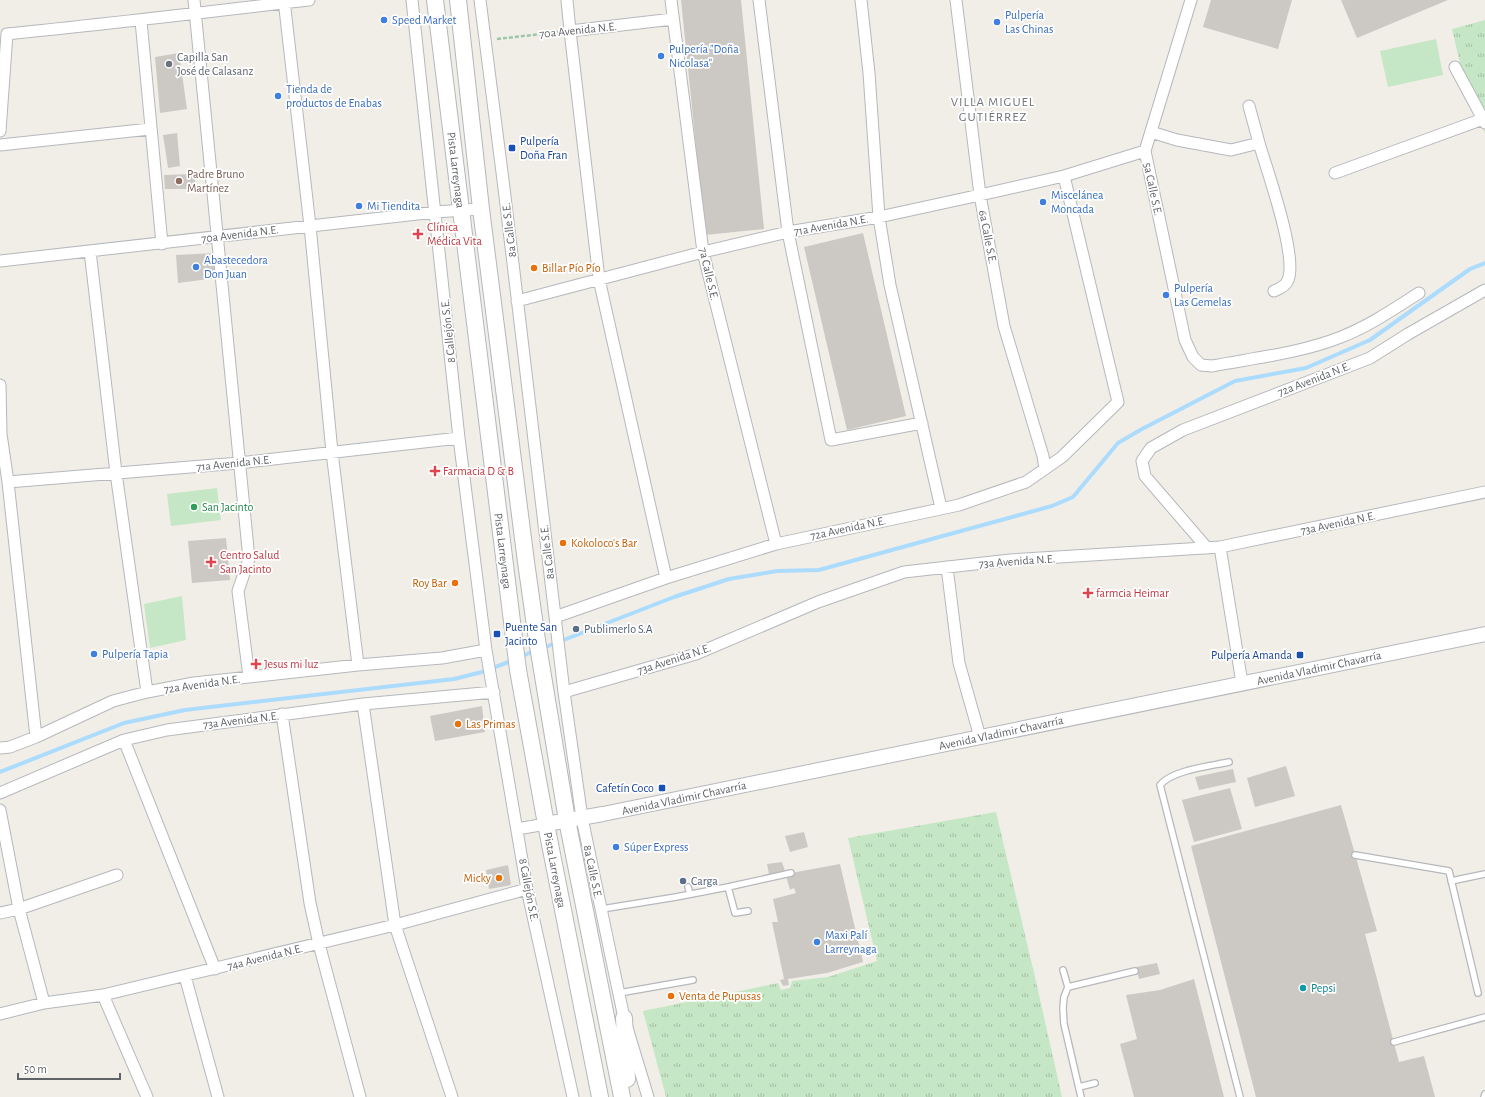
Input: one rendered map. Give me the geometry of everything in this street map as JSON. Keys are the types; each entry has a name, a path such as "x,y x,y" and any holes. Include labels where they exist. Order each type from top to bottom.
{"main road":[{"name":"Pista Larreynaga","path":"434,0 518,670 546,824 600,1097"},
{"name":"Pista Larreynaga","path":"458,0 481,209 537,640 574,819 622,1097"},
{"path":"624,1018 628,1097"}],"street":[{"path":"194,0 249,559 238,591 249,677"},
{"path":"0,131 8,34 140,21 284,1 309,0"},
{"name":"8 Callejón S.E.","path":"412,0 459,438 488,658 527,888 573,1097"},
{"name":"8a Calle S.E.","path":"480,0 561,663 574,819 602,909 624,1018 648,1097"},
{"path":"567,0 599,279 666,578"},
{"name":"7a Calle S.E.","path":"671,0 703,252 776,544"},
{"path":"759,0 788,232 831,440 922,423"},
{"path":"861,0 879,217 890,285 941,508"},
{"name":"6a Calle S.E.","path":"956,0 980,195 1004,326 1043,456 1044,469"},
{"name":"5a Calle S.E.","path":"1191,0 1145,151 1185,340 1193,357 1201,365 1212,366 1288,353 1341,337 1382,317 1419,293"},
{"path":"284,1 310,226 332,452 358,664"},
{"name":"70a Avenida N.E.","path":"570,31 673,19"},
{"path":"140,21 162,244"},
{"path":"1335,173 1484,121 1455,67"},
{"path":"1249,106 1288,244 1290,268 1288,280 1282,287 1274,291"},
{"path":"0,145 150,129"},
{"path":"1151,132 1176,140 1231,150 1259,143"},
{"name":"71a Avenida N.E.","path":"517,301 703,252 788,232 879,217 1064,176 1145,151"},
{"name":"72a Avenida N.E.","path":"555,617 666,578 776,544 959,505 1026,482 1062,457 1118,402 1064,176"},
{"name":"70a Avenida N.E.","path":"0,262 435,212 481,209"},
{"path":"90,251 116,473 148,692"},
{"name":"72a Avenida N.E.","path":"1207,548 1145,476 1142,461 1151,448 1183,430 1370,358 1408,334 1485,290"},
{"path":"0,385 1,434 8,482 36,737"},
{"name":"71a Avenida N.E.","path":"8,482 239,463 459,438"},
{"name":"73a Avenida N.E.","path":"564,692 696,654 818,602 904,572 1010,560 1220,547 1485,492"},
{"path":"1220,547 1242,684"},
{"path":"947,567 959,663 980,737"},
{"name":"Avenida Vladimir Chavarría","path":"517,829 574,819 1485,634"},
{"name":"72a Avenida N.E.","path":"0,748 10,747 36,737 113,701 194,683 358,664 442,658 488,658"},
{"name":"73a Avenida N.E.","path":"0,793 124,740 176,728 493,687"},
{"path":"363,704 395,925 452,1097"},
{"path":"282,714 310,903 319,944 360,1097"},
{"path":"124,740 215,969"},
{"path":"0,810 19,909 44,1003"},
{"path":"0,914 19,909 117,875"},
{"name":"74a Avenida N.E.","path":"0,1014 44,1003 103,995 215,969 395,925 527,888"},
{"path":"184,976 218,1097"},
{"path":"103,995 146,1097"}],"lane":[{"path":"1229,762 1177,775 1164,780 1160,785 1240,1097"},
{"path":"1356,855 1449,871 1478,993"},
{"path":"602,909 728,887 791,873"},
{"path":"1451,881 1485,874"},
{"path":"688,887 690,894"},
{"path":"728,887 735,913 748,911"},
{"path":"1063,970 1068,987 1064,997 1064,1024 1081,1097"},
{"path":"1068,987 1135,970"},
{"path":"619,993 693,980"},
{"path":"1394,1042 1485,1017"},
{"path":"1079,1087 1095,1083"}],"path":[{"name":"70a Avenida N.E.","path":"484,40 570,31"}],"green space":[{"path":"1485,20 1485,133 1466,89 1452,29"},
{"path":"1436,39 1443,75 1388,87 1380,51"},
{"name":"San Jacinto","path":"217,488 221,520 171,526 167,494"},
{"path":"182,596 186,640 150,648 144,604"},
{"path":"996,812 1062,1097 666,1097 643,1011 778,983 781,990 790,988 792,981 828,977 877,961 848,838"}],"building":[{"path":"681,0 741,0 764,229 705,235"},
{"path":"1211,0 1292,0 1278,49 1203,27"},
{"path":"1341,0 1448,0 1357,38"},
{"path":"179,53 187,109 160,113 155,57"},
{"path":"177,133 180,166 168,168 163,135"},
{"path":"196,174 194,189 165,189 164,175"},
{"path":"863,233 906,416 847,430 804,247"},
{"name":"Abastecedora Don Juan","path":"215,253 217,278 178,283 176,255"},
{"path":"226,538 230,580 192,583 188,541"},
{"name":"Las Primas","path":"482,706 485,732 435,741 430,716"},
{"path":"1286,766 1295,796 1255,807 1247,778"},
{"path":"1233,769 1236,782 1199,790 1195,777"},
{"path":"1230,788 1242,829 1194,842 1182,800"},
{"name":"Pepsi","path":"1341,805 1377,931 1365,934 1399,1062 1424,1056 1435,1097 1256,1097 1191,846"},
{"path":"804,832 808,847 790,852 785,836"},
{"path":"782,862 785,871 769,874 767,864"},
{"name":"Maxi Palí Larreynaga","path":"840,864 863,962 827,973 788,979 789,985 783,986 780,980 784,979 772,922 778,922 773,899 796,893 794,888 790,890 786,876 791,873"},
{"name":"Micky","path":"508,865 511,885 489,889 486,870"},
{"path":"1157,963 1160,974 1139,979 1136,967"},
{"path":"1194,979 1224,1097 1134,1097 1120,1044 1137,1039 1126,995 1160,990"}],"waterway":[{"path":"543,648 674,597 729,579 777,571 819,570 1052,506 1073,497 1118,443 1142,429 1235,381 1306,368 1370,340 1470,269 1485,263"},
{"path":"520,657 534,651"},
{"path":"0,772 124,723 185,710 454,679 482,672 514,660"}],"place":[{"name":"Speed Market","path":"384,20"},
{"name":"Pulpería Las Chinas","path":"997,22"},
{"name":"Pulpería \"Doña Nicolasa\"","path":"661,56"},
{"name":"Capilla San José de Calasanz","path":"169,64"},
{"name":"Tienda de productos de Enabas","path":"278,96"},
{"name":"Pulpería Doña Fran","path":"512,148"},
{"name":"Padre Bruno Martínez","path":"179,181"},
{"name":"Miscelánea Moncada","path":"1043,202"},
{"name":"Mi Tiendita","path":"359,206"},
{"name":"Clínica Médica Vita","path":"418,234"},
{"name":"Abastecedora Don Juan","path":"196,267"},
{"name":"Billar Pío Pío","path":"534,268"},
{"name":"Pulpería Las Gemelas","path":"1166,295"},
{"name":"Farmacia D & B","path":"435,471"},
{"name":"San Jacinto","path":"194,507"},
{"name":"Kokoloco's Bar","path":"563,543"},
{"name":"Centro Salud San Jacinto","path":"211,562"},
{"name":"Roy Bar","path":"455,583"},
{"name":"farmcia Heimar","path":"1088,593"},
{"name":"Publimerlo S.A","path":"576,629"},
{"name":"Puente San Jacinto","path":"497,634"},
{"name":"Pulpería Tapia","path":"94,654"},
{"name":"Pulpería Amanda","path":"1300,655"},
{"name":"Jesus mi luz","path":"256,664"},
{"name":"Las Primas","path":"458,724"},
{"name":"Cafetín Coco","path":"662,788"},
{"name":"Súper Express","path":"616,847"},
{"name":"Micky","path":"499,878"},
{"name":"Carga","path":"683,881"},
{"name":"Maxi Palí Larreynaga","path":"817,942"},
{"name":"Pepsi","path":"1303,988"},
{"name":"Venta de Pupusas","path":"671,996"}],"district":[{"name":"VILLA MIGUEL GUTIÉRREZ","path":"993,108"}]}
